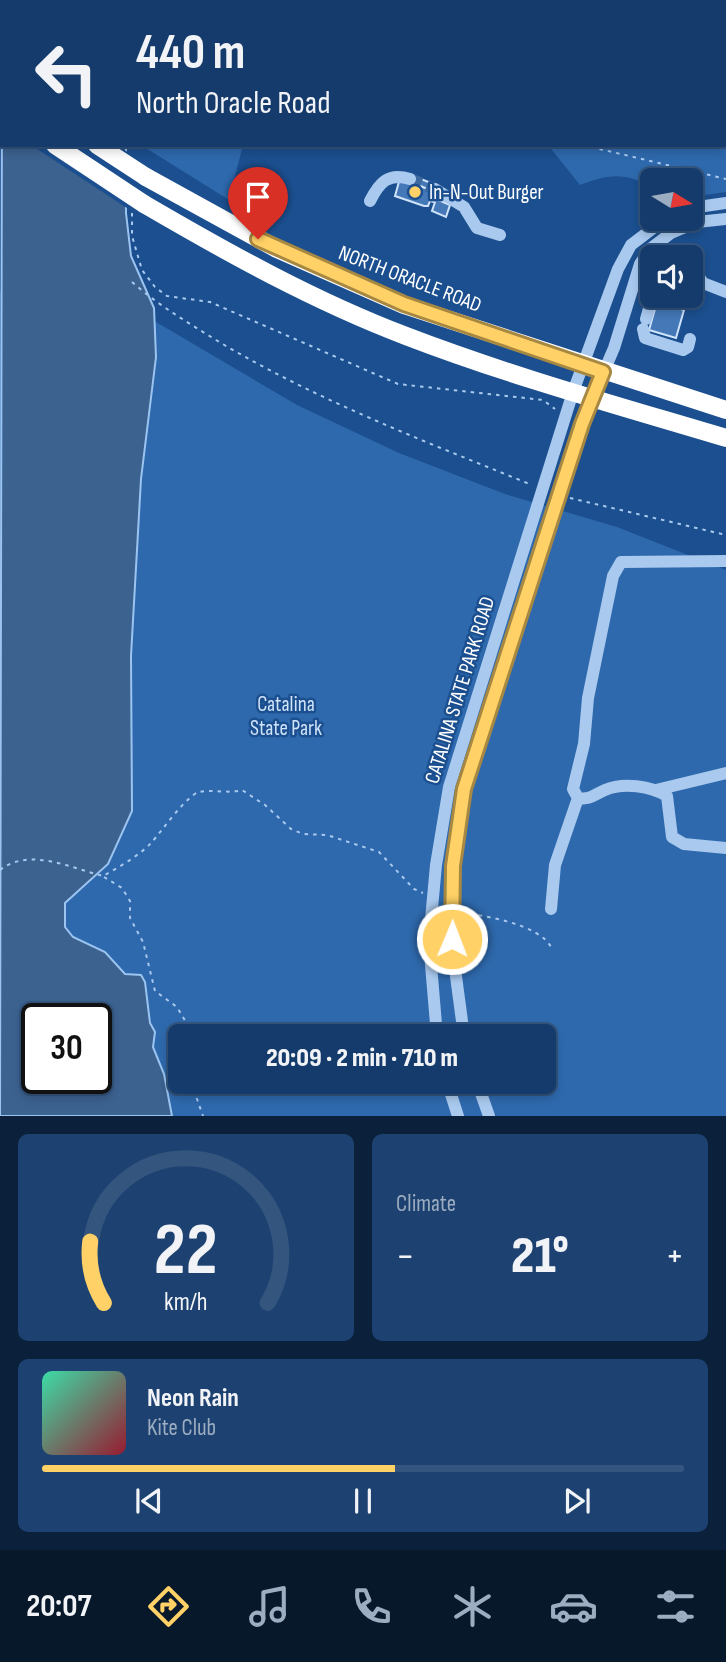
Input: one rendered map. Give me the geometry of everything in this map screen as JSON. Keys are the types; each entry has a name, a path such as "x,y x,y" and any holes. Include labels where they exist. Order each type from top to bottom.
{"highway":[{"path":"58,147 138,206 358,316 479,362 726,438"},
{"name":"NORTH ORACLE ROAD","path":"100,147 146,177 277,249 340,278 404,304 603,372 726,410"}],"street":[{"path":"370,201 379,184 388,178 399,175 410,179"},
{"path":"435,188 464,207 477,228 500,235"},
{"path":"704,206 726,203"},
{"name":"CATALINA STATE PARK ROAD","path":"463,1024 452,939 452,909 453,866 464,789 553,513 644,256 660,240 687,225 726,219"},
{"name":"CATALINA STATE PARK ROAD","path":"437,1024 429,941 449,787 573,392 625,255 647,231"},
{"path":"703,283 726,292"},
{"path":"649,308 644,324 645,338 683,349 688,347 690,339"},
{"path":"535,507 553,513"},
{"path":"551,909 555,865 578,798 573,789 584,744 588,698 613,576 621,562 726,561"},
{"path":"578,798 590,799 620,786 656,790 726,773"},
{"path":"656,790 667,796 672,837 684,844 726,848"},
{"path":"451,1094 458,1116"},
{"path":"481,1094 489,1116"}],"path":[{"path":"591,147 726,179"},
{"path":"138,206 132,236 142,270 155,287 167,296 210,302 398,384 543,400 566,413"},
{"path":"132,282 166,309 253,362 324,400 541,488"},
{"path":"559,495 726,535"},
{"path":"103,876 152,842 160,828 181,810 189,798 199,792 228,794 242,790 265,805 291,829 303,834 327,835 379,852 414,889 433,898"},
{"path":"0,870 23,859 42,860 103,876 122,888 130,901 130,918 143,942 155,991 177,1007 187,1024"},
{"path":"452,909 497,916 506,924 516,925 547,939 551,947"},
{"path":"195,1094 203,1116"}],"green space":[{"path":"144,147 242,147 229,200"},
{"path":"550,147 726,147 726,192 704,195 704,168 640,168 640,182 617,176 580,185"},
{"name":"Catalina State Park","path":"0,291 151,319 297,405 399,453 505,494 617,527 726,570 726,1116 0,1116"}],"shaded area":[{"path":"2,147 126,147 126,213 131,256 154,308 156,357 141,479 131,656 132,811 108,864 65,903 65,927 73,937 105,952 125,974 141,975 145,982 150,1023 155,1032 153,1047 164,1074 172,1116 0,1116"}],"pier":[{"path":"34,147 120,147 129,153 130,210"}],"building":[{"path":"411,175 436,185 433,191 408,182"},
{"name":"In-N-Out Burger","path":"400,178 433,191 437,194 434,202 430,201 428,206 424,206 395,196"},
{"path":"436,199 450,205 446,217 432,211"},
{"path":"655,308 684,310 676,338 649,330"}],"tunnel":[{"path":"410,179 435,189"}],"place":[{"name":"In-N-Out Burger","path":"415,192"}],"route":[{"path":"258,239 340,278 404,304 603,372 582,424 464,789 453,866 452,939"}]}
